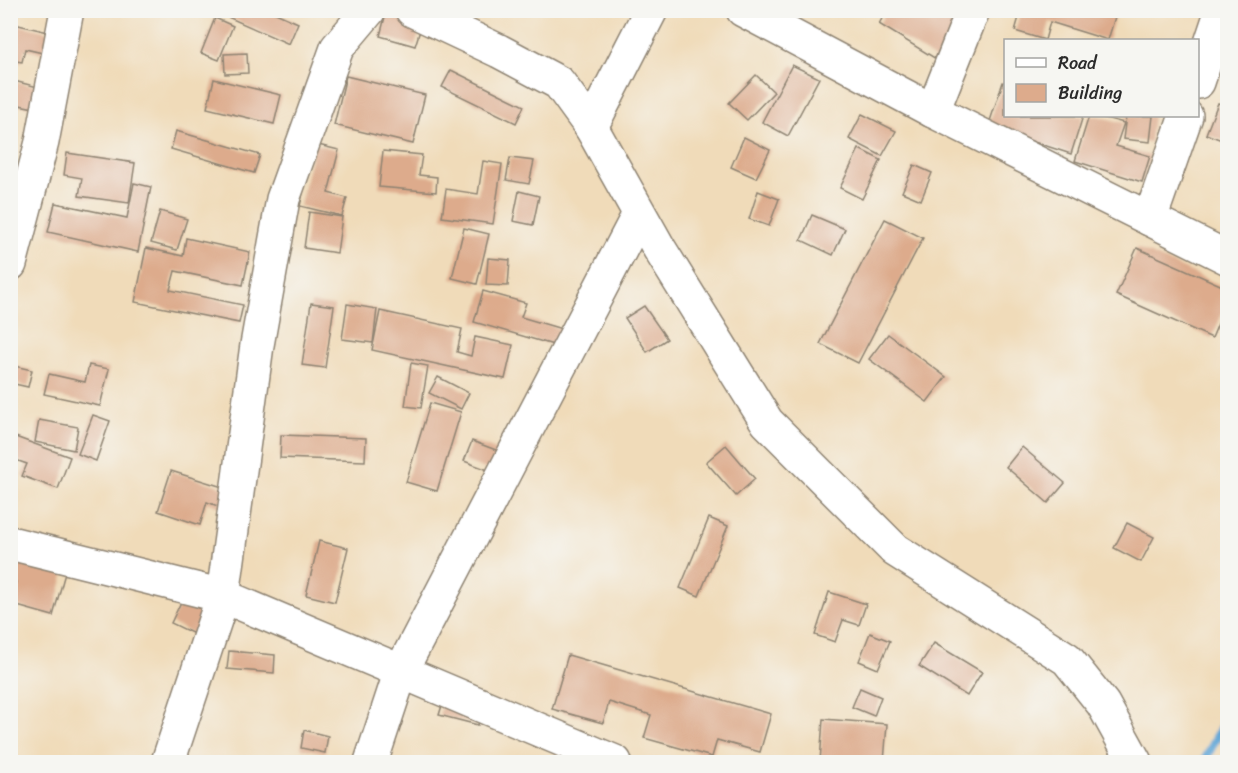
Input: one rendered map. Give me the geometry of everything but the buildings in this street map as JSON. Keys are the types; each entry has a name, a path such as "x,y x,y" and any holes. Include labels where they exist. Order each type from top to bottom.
{"street":[{"path":"10,264 42,142 67,10"},
{"path":"168,762 223,596 257,345 283,199 338,48 369,10"},
{"path":"412,10 499,51 559,83 591,128 639,214 767,422 895,550 1066,659 1103,704 1132,756"},
{"path":"591,128 651,10"},
{"path":"743,10 933,111 1227,258"},
{"path":"933,111 973,10"},
{"path":"1199,76 1222,10"},
{"path":"1150,219 1186,117"},
{"path":"371,762 400,671 639,214"},
{"path":"10,543 223,596 615,762"}],"waterway":[{"path":"1204,762 1228,714"}]}
